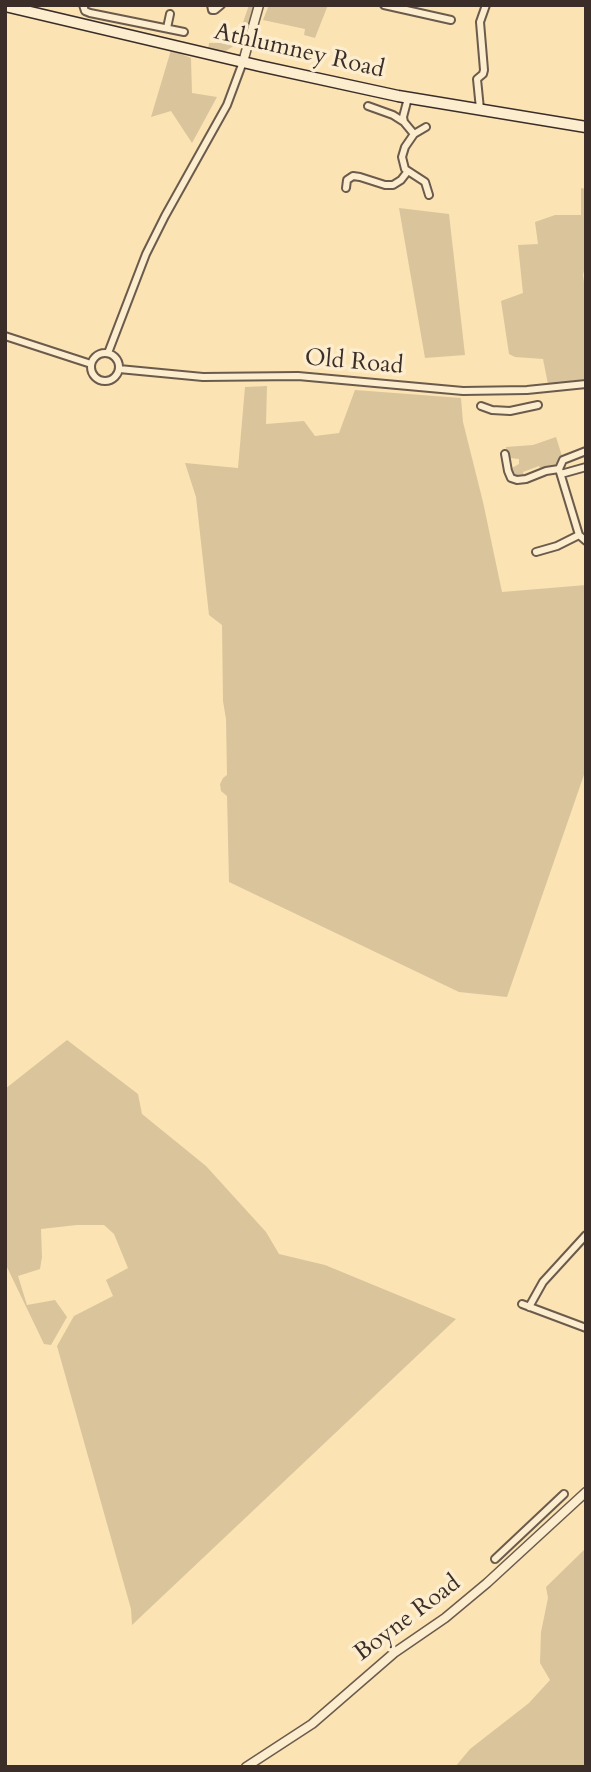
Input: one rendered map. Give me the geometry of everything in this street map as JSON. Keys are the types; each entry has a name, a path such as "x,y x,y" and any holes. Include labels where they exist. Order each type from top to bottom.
{"main road":[{"name":"Athlumney Road","path":"5,6 408,98 586,127"}],"street":[{"path":"83,5 90,13 184,32"},
{"path":"211,5 212,10 215,10 220,5"},
{"path":"108,354 146,254 227,105 243,62 259,5"},
{"path":"384,5 452,20"},
{"path":"480,109 477,79 484,69 480,22 486,5"},
{"path":"167,28 170,14"},
{"path":"404,122 408,98"},
{"path":"368,106 404,122 414,134"},
{"path":"426,127 414,134 402,157 405,169 425,182 429,195"},
{"path":"346,188 347,180 353,176 393,185 408,171"},
{"path":"5,336 91,364"},
{"path":"108,354 117,361 118,369 110,380 101,380 94,376 91,364 97,355 108,354"},
{"name":"Old Road","path":"118,369 203,377 298,376 463,391 527,390 586,384"},
{"path":"527,390 528,408"},
{"path":"481,406 510,411 538,405"},
{"path":"586,451 563,460 560,472 579,535 586,541"},
{"path":"505,454 511,478 517,480 546,471 560,472 586,467"},
{"path":"536,552 557,547 579,535"},
{"path":"584,1239 543,1282 526,1306 586,1328"},
{"name":"Boyne Road","path":"246,1767 312,1724 365,1676 445,1618 586,1492"},
{"path":"495,1559 564,1494"},
{"path":"533,1524 541,1533"}],"shaded area":[{"path":"249,5 255,5 246,32 239,43 222,53 208,51 209,43 219,43 228,35 240,31"},
{"path":"269,5 328,5 315,38 304,35 305,29 263,20"},
{"path":"171,50 191,58 192,93 217,97 192,143 171,111 151,117"},
{"path":"581,188 586,189 586,262 583,275 586,296 586,379 548,384 543,359 509,354 501,301 523,293 518,245 538,244 535,222 555,215 581,215"},
{"path":"399,208 449,214 465,355 425,358"},
{"path":"267,386 266,424 304,421 315,436 339,433 355,390 461,398 463,422 502,592 586,585 586,769 507,997 459,992 229,882 227,796 221,791 220,784 227,775 222,625 209,615 196,497 185,463 238,468 245,387"},
{"path":"556,437 562,456 558,464 541,470 539,466 523,472 525,478 513,477 512,468 519,464 519,459 507,456 506,447 533,445"},
{"path":"67,1040 138,1094 142,1114 206,1166 266,1232 279,1254 325,1265 456,1319 132,1625 131,1609 57,1346 74,1316 113,1296 106,1280 128,1268 114,1234 104,1225 41,1229 40,1269 18,1276 27,1305 55,1300 67,1317 51,1345 44,1344 5,1263 5,1089"},
{"path":"586,1548 586,1767 455,1767 470,1749 529,1703 550,1680 540,1663 541,1632 548,1598 546,1587"}]}
